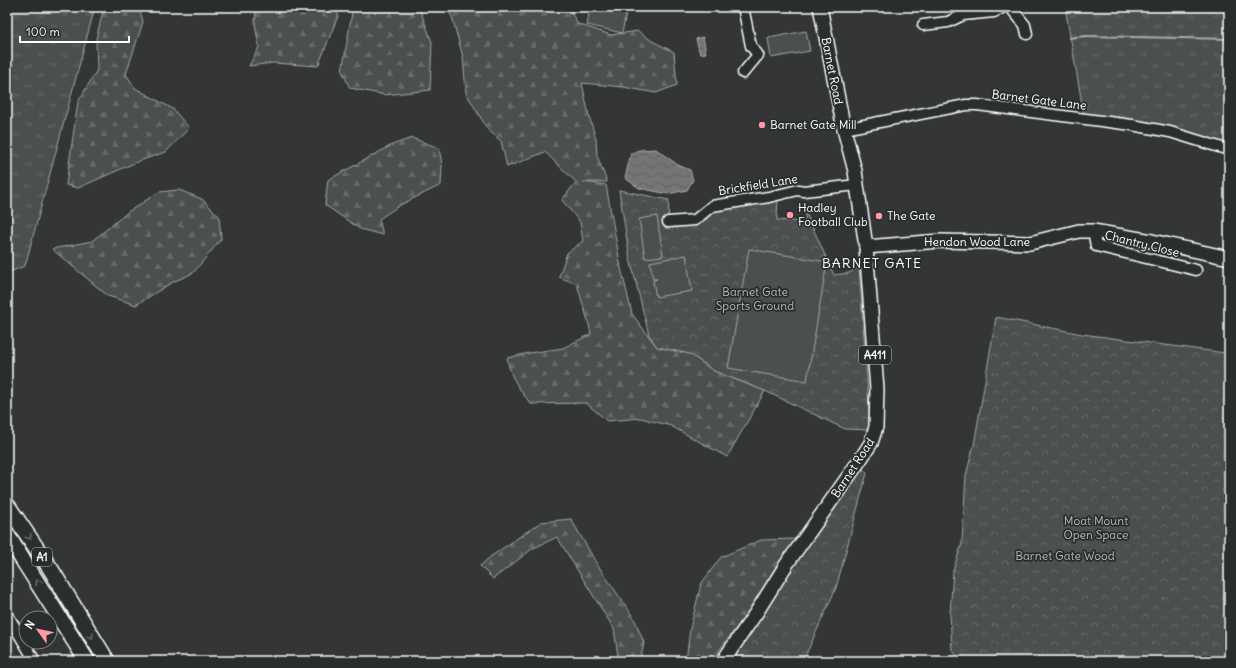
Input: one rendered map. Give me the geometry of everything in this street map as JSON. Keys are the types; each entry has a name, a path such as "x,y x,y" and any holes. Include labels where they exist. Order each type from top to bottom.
{"highway":[{"name":"A1","path":"7,505 50,568 107,661"},
{"name":"A1","path":"7,534 87,661"}],"main road":[{"name":"Barnet Road","path":"723,661 749,624 786,565 860,460 874,435 876,427 877,389 866,247 858,186 844,129 820,7"},
{"name":"Hendon Wood Lane","path":"866,247 940,241 1026,243 1079,231 1093,231 1152,241 1221,258 1229,258"}],"street":[{"path":"743,7 751,46 758,55 743,73"},
{"path":"923,25 934,18 948,22 963,15 994,12 1004,7"},
{"path":"1010,7 1025,25 1027,34"},
{"name":"Barnet Gate Lane","path":"844,129 966,105 977,105 1155,129 1170,132 1229,150"},
{"name":"Brickfield Lane","path":"668,222 695,220 712,206 769,197 798,190 804,191 858,186"},
{"name":"Chantry Close","path":"1093,231 1096,246 1196,270"},
{"path":"7,614 35,661"}],"green space":[{"path":"7,7 95,7 25,266 7,273"},
{"path":"104,7 139,7 143,22 126,74 135,88 173,109 189,128 166,152 139,161 78,188 66,185 78,102 97,70 96,39"},
{"path":"256,7 338,7 338,16 318,66 273,63 249,66 259,47 255,24"},
{"path":"353,7 419,7 432,42 430,90 385,95 350,88 342,71"},
{"path":"446,7 568,7 578,24 611,35 638,31 652,41 674,52 677,85 656,93 623,87 582,83 589,116 596,139 597,156 607,182 583,182 606,185 621,268 632,314 657,347 690,354 714,371 765,391 727,457 671,426 641,418 607,421 586,403 531,404 519,388 510,371 507,358 563,348 591,334 577,284 559,277 567,253 583,241 580,222 562,200 576,182 545,152 507,167 501,141 488,130 466,93 463,57 452,17"},
{"path":"590,7 626,14 622,33 587,25"},
{"path":"1065,7 1229,7 1229,146 1169,126 1084,115"},
{"path":"806,31 810,51 771,58 768,38"},
{"path":"412,138 439,148 442,165 441,185 400,205 379,219 383,235 360,229 325,205 328,180 392,145"},
{"path":"179,190 202,199 219,216 221,239 193,273 171,283 136,305 108,296 52,249 92,241 128,212 159,192"},
{"name":"Barnet Gate Sports Ground","path":"619,190 669,200 668,222 695,219 712,206 778,195 777,220 804,222 806,213 834,275 849,273 859,267 869,408 869,430 845,429 765,391 714,371 690,354 657,347 649,335 630,259"},
{"path":"657,216 663,256 645,258 639,219"},
{"path":"749,249 827,262 807,381 728,368"},
{"path":"686,255 692,291 656,297 653,280 657,279 653,279 650,262"},
{"name":"Moat Mount Open Space","path":"996,317 1082,334 1225,353 1229,332 1229,661 961,661 952,650 950,614 953,571 962,543 966,475 974,445"},
{"path":"861,467 867,473 836,588 803,661 729,661 808,541"},
{"path":"7,516 53,585 99,661 95,661 36,566 7,523"},
{"path":"571,519 597,564 634,618 644,643 640,661 613,661 618,656 614,629 557,537 532,549 493,579 480,566 490,557 541,522"},
{"path":"796,539 759,598 711,661 686,661 690,629 701,584 721,557 761,540"}],"water":[{"path":"703,37 706,53 700,54 696,39"},
{"path":"656,149 678,165 690,170 693,180 687,190 668,194 639,188 625,178 631,153 639,150"}],"waterway":[{"path":"1069,38 1085,36 1229,39"}],"place":[{"name":"Barnet Gate Mill","path":"762,125"},
{"name":"Hadley Football Club","path":"790,215"},
{"name":"The Gate","path":"879,216"}],"district":[{"name":"BARNET GATE","path":"872,263"}],"park label":[{"name":"Barnet Gate Wood","path":"1065,556"}]}
